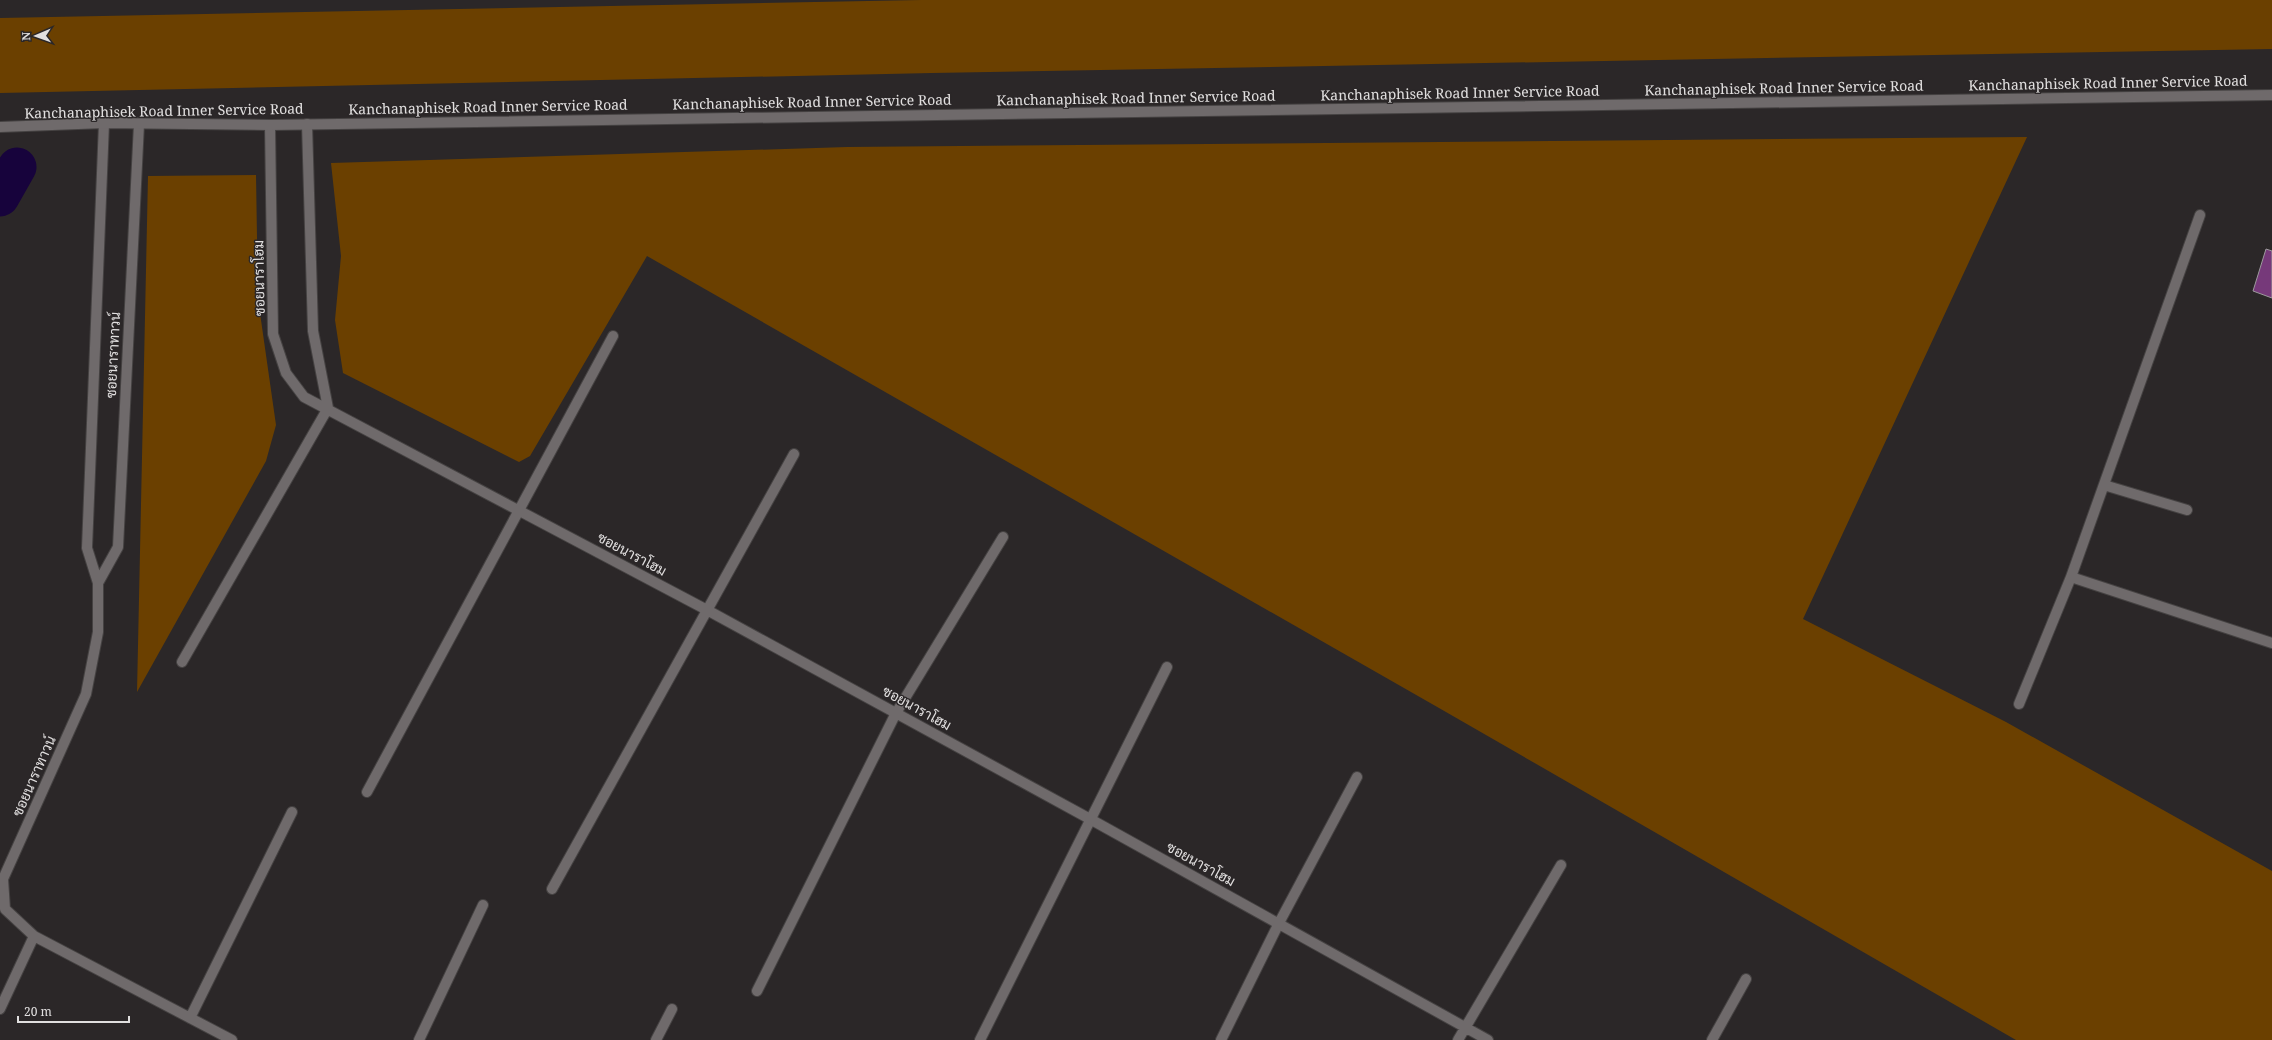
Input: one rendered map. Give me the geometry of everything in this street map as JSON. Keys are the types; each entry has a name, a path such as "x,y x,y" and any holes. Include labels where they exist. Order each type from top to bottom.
{"street":[{"name":"Kanchanaphisek Road Inner Service Road","path":"0,127 104,123 270,125 2272,95"},
{"name":"ซอยนาราทาวน์","path":"104,123 87,548 98,583 98,632 86,694 3,879 5,909 34,936 232,1040"},
{"name":"ซอยนาราทาวน์","path":"98,583 118,547 139,124"},
{"path":"182,662 328,408 313,331 307,124"},
{"name":"ซอยนาราโฮม","path":"270,125 273,334 286,373 304,397 328,408 707,610 1279,923 1488,1040"},
{"path":"2019,704 2071,577 2200,215"},
{"path":"367,792 613,336"},
{"path":"552,889 794,454"},
{"path":"2104,485 2186,510"},
{"path":"757,991 896,713 1003,537"},
{"path":"2071,577 2272,644"},
{"path":"980,1040 1167,667"},
{"path":"1221,1040 1279,923 1357,777"},
{"path":"190,1018 292,812"},
{"path":"1458,1040 1561,865"},
{"path":"419,1040 484,905"},
{"path":"0,1009 34,936"},
{"path":"1712,1040 1746,979"},
{"path":"656,1040 672,1009"}],"shaded area":[{"path":"921,0 2272,0 2272,49 932,73 0,93 0,18"},
{"path":"2027,137 1803,619 2006,722 2272,871 2272,1040 2016,1040 1439,708 647,256 530,456 519,462 343,373 335,320 341,256 331,163 847,147"},
{"path":"256,175 258,299 276,425 266,461 137,692 148,176"}],"building":[{"path":"2266,249 2272,251 2272,298 2253,291"}],"waterway":[{"path":"0,197 17,167"}]}
